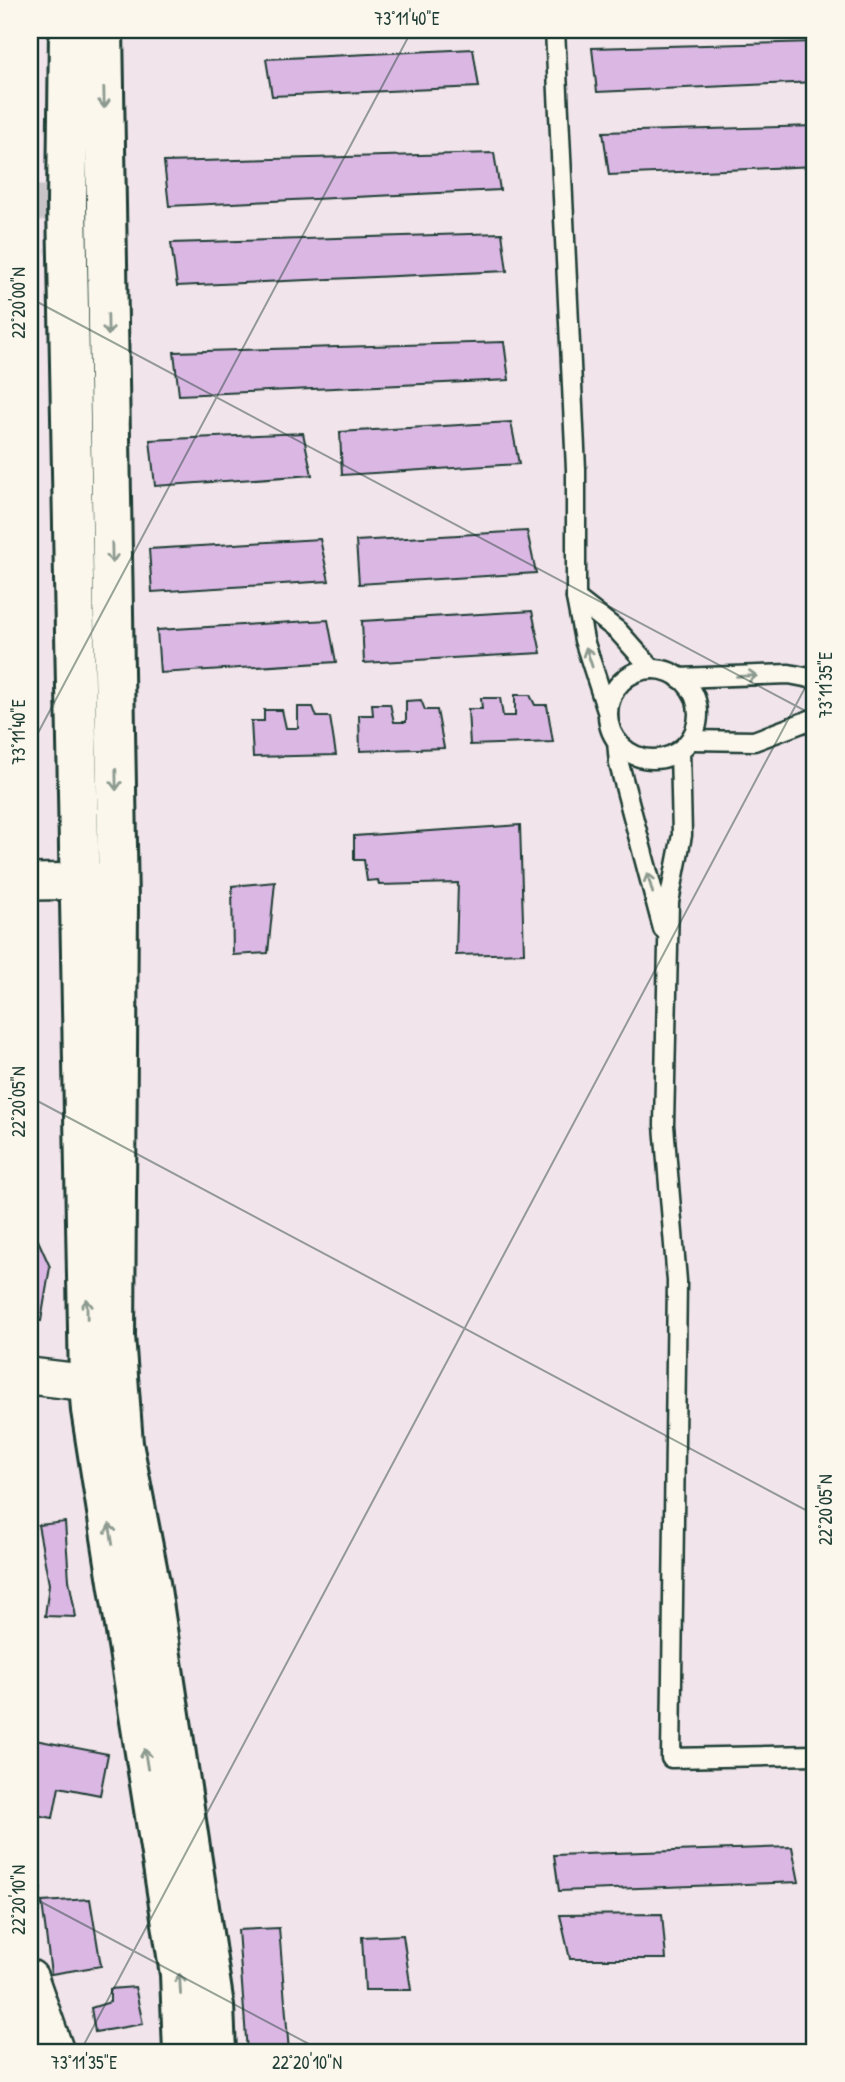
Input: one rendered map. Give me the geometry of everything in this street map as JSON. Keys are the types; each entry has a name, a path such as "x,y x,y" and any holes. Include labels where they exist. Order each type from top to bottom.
{"main road":[{"path":"69,30 67,203 79,882 98,1370 122,1444 150,1583 180,1974 183,2052"},
{"path":"98,1370 116,1308 117,881 103,30"},
{"path":"167,1798 214,2006 216,2052"}],"street":[{"path":"30,882 117,881"},
{"path":"30,1376 98,1370"},
{"path":"30,1978 56,2052"}],"lane":[{"path":"555,30 576,468 576,598 584,640 610,728 627,751 653,759 667,757 685,745 696,728 698,714 696,700 679,678 652,670 626,678 616,688 608,714"},
{"path":"576,598 618,631 652,670"},
{"path":"679,678 789,674 815,679"},
{"path":"685,745 754,741 815,718"},
{"path":"617,741 619,764 668,949"},
{"path":"685,745 682,835 669,902 664,1125 677,1281 671,1758 815,1755"}],"building":[{"path":"815,42 815,82 597,92 592,48"},
{"path":"473,49 479,87 272,96 266,59"},
{"path":"815,126 815,166 609,175 603,132"},
{"path":"494,153 500,190 169,206 164,162"},
{"path":"502,233 507,271 177,286 171,243"},
{"path":"504,342 509,380 179,395 174,352"},
{"path":"511,422 519,464 342,475 340,432"},
{"path":"303,433 312,475 155,486 150,440"},
{"path":"527,531 536,573 359,584 356,541"},
{"path":"320,539 329,581 152,592 149,549"},
{"path":"532,611 541,653 364,663 362,621"},
{"path":"328,620 336,662 160,673 157,630"},
{"path":"515,695 530,695 535,705 547,705 553,742 470,745 468,709 482,709 481,698 500,698 503,716 515,716"},
{"path":"421,700 425,710 437,710 444,748 360,751 359,715 373,715 372,704 390,704 394,722 406,722 406,701"},
{"path":"298,707 313,707 317,717 330,717 336,755 253,757 251,721 264,721 264,710 282,710 286,728 298,728"},
{"path":"520,825 524,953 456,955 458,883 379,885 378,880 367,881 364,860 354,860 354,836"},
{"path":"275,882 268,953 233,955 232,886"},
{"path":"30,1237 37,1238 50,1267 41,1321 30,1319"},
{"path":"65,1522 69,1580 76,1617 45,1616 49,1584 38,1525"},
{"path":"30,1739 108,1754 100,1795 59,1787 53,1818 30,1814"},
{"path":"792,1847 799,1882 559,1891 554,1855"},
{"path":"30,1881 41,1884 39,1911 30,1909"},
{"path":"90,1899 101,1966 51,1974 42,1902"},
{"path":"662,1914 666,1959 570,1959 560,1915"},
{"path":"279,1928 289,2052 247,2052 238,1930"},
{"path":"403,1935 411,1990 365,1990 362,1937"},
{"path":"135,1987 143,2024 95,2032 91,2008 110,2002 110,1989"}],"tunnel":[{"path":"30,203 67,203"}]}
